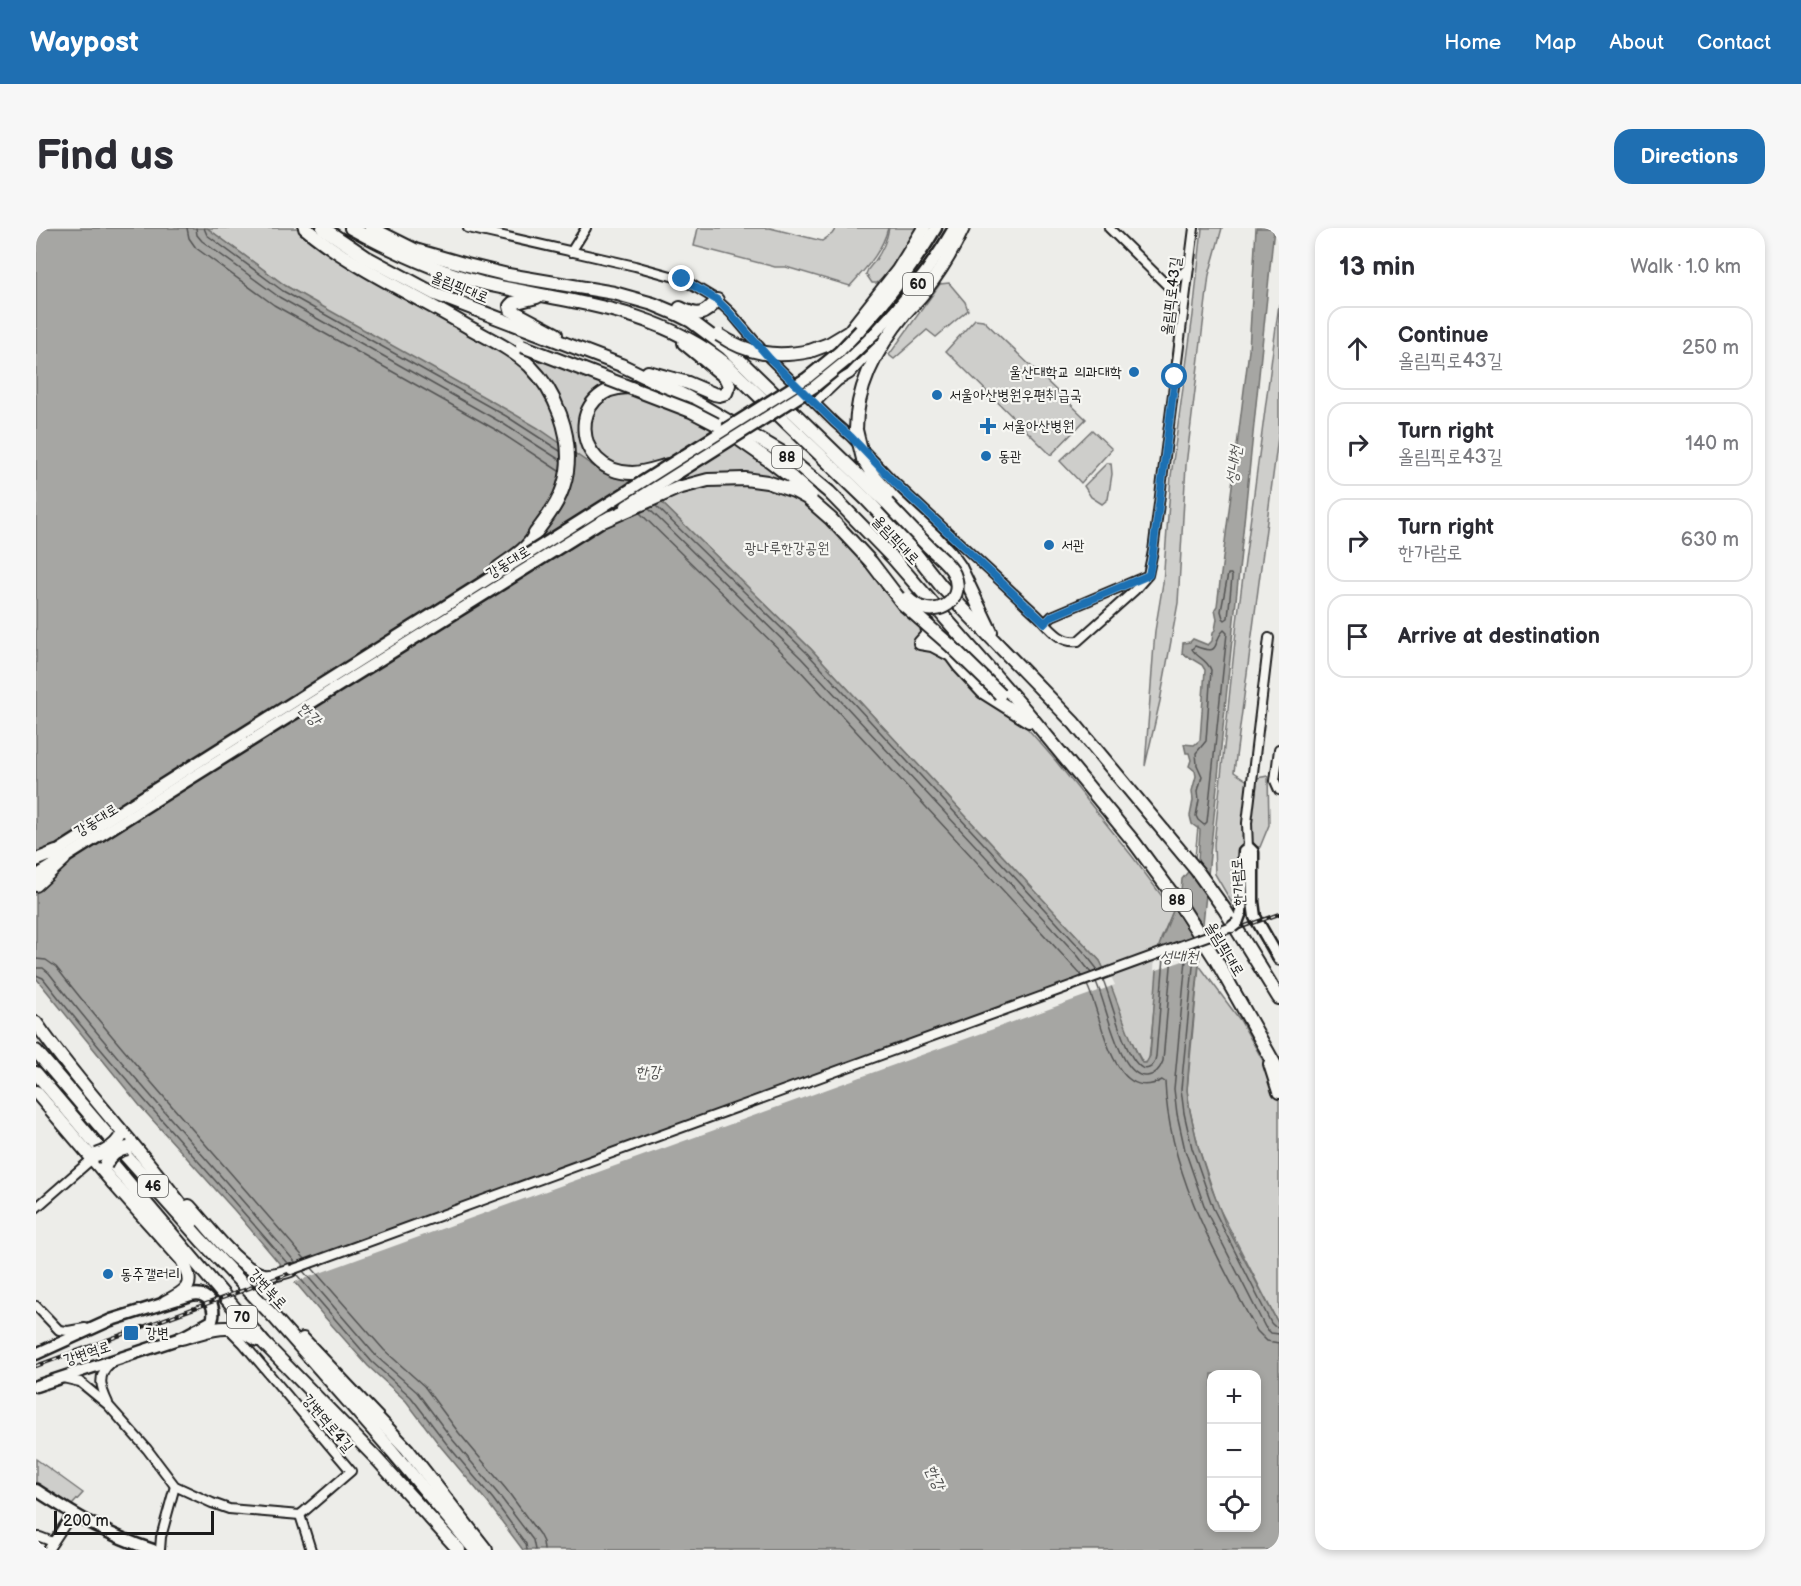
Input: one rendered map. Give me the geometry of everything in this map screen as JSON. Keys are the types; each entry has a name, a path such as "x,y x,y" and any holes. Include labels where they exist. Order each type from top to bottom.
{"highway":[{"path":"305,228 338,253 368,271 505,347 530,366 554,400 559,412 566,437 568,463 555,507 530,542 477,581 457,600"},
{"name":"올림픽대로","path":"322,228 366,257 435,294 621,365 687,397 781,452 829,492 893,558 1026,711 1134,842 1179,903 1216,960 1279,1072"},
{"name":"올림픽대로","path":"351,228 400,255 441,271 482,283 621,311 693,341 714,354 748,383 867,500 903,538 942,587 1074,723 1197,871 1225,910 1279,998"},
{"path":"371,228 406,246 487,271 626,296 665,309 738,347 768,355 789,355 810,351 832,343 849,332 898,270 924,228"},
{"path":"887,503 865,470 856,430 857,410 867,375 875,358 942,266 963,228"},
{"path":"554,283 572,282 625,291 695,314 708,311 717,300"},
{"path":"544,296 513,303 510,306 511,310 546,328 574,347"},
{"path":"442,311 522,346 691,411 716,423 745,442 810,494 850,534 913,604 926,610 941,608 949,602 955,594 956,585 954,574 949,566 727,348 691,321"},
{"path":"621,365 688,383 714,394 726,393 729,385 720,372 660,326"},
{"path":"670,465 633,473 614,470 602,464 593,456 587,444 585,418 593,401 608,390 639,387 687,397"},
{"path":"863,459 894,500 936,538 956,560 996,642"},
{"path":"603,521 678,488 708,480 733,478 756,480 786,488 807,498 831,519"},
{"path":"810,494 871,562 903,604 951,646 1000,694 1026,711"},
{"path":"846,509 866,538 905,581 927,623 983,692 1038,726"},
{"path":"927,623 928,633 920,643 932,645 952,656"},
{"path":"36,861 60,856"},
{"path":"36,885 60,856"},
{"path":"36,1023 61,1059 127,1142 248,1269 266,1275 277,1275 291,1270"},
{"path":"36,1037 102,1109"},
{"path":"1265,1048 1279,1092"},
{"name":"강변북로","path":"36,1052 110,1138 392,1450 475,1550"},
{"name":"70","path":"36,1073 264,1343 375,1457 459,1550"},
{"path":"36,1092 182,1260 189,1273 187,1286 179,1295 165,1302"},
{"path":"92,1156 102,1153 117,1142 127,1142"},
{"path":"105,1170 111,1156 127,1142"},
{"path":"153,1168 219,1258"},
{"path":"182,1260 202,1268"},
{"path":"274,1317 301,1336 407,1449 486,1550"},
{"path":"181,1338 219,1328 228,1328 237,1329 264,1343"}],"main road":[{"name":"강동대로","path":"36,876 60,856 807,378 838,352 889,299 915,264 936,228"},
{"name":"강동대로","path":"36,865 60,856 603,521 814,387 874,334 920,281 954,228"},
{"name":"한가람로","path":"1234,925 1241,912 1244,852 1248,849 1253,852 1253,902 1256,917 1279,959"},
{"name":"강변역로","path":"36,1354 111,1320 198,1293 207,1298 213,1308 212,1321 181,1338 36,1386"},
{"path":"36,1490 72,1514 123,1540 153,1550"}],"street":[{"path":"468,228 682,279 717,300 770,359 815,404 1060,639 1078,641 1149,575"},
{"path":"571,252 586,228"},
{"path":"1109,228 1184,302"},
{"name":"올림픽로43길","path":"1149,575 1194,228"},
{"path":"1170,287 1188,268"},
{"path":"815,404 838,381 855,369 905,314"},
{"path":"832,343 831,363 839,369 855,369"},
{"path":"838,381 839,369"},
{"path":"1045,623 1052,616 1149,575"},
{"path":"1248,849 1247,823 1269,639"},
{"path":"1279,749 1275,781 1279,790"},
{"path":"291,1270 1234,925"},
{"path":"36,1208 92,1156"},
{"path":"36,1306 59,1330 96,1327"},
{"name":"강변역로4길","path":"228,1328 351,1471 300,1515"},
{"path":"108,1405 101,1389 102,1373 116,1359"},
{"path":"60,1378 80,1382 108,1405 147,1449 175,1486 230,1509 300,1515 311,1550"},
{"path":"160,1550 161,1537 175,1486"},
{"path":"36,1538 40,1537 52,1547 72,1514"}],"green space":[{"name":"광나루한강공원","path":"207,228 298,228 322,246 472,329 560,366 678,411 758,455 861,549 942,631 1055,760 1173,911 1161,939 1148,1062 1143,1063 1130,1038 1100,961 811,649 657,498 602,472 286,286"},
{"path":"698,228 770,228 822,241 836,228 888,228 878,252 850,286 786,267 775,267 694,246"},
{"path":"889,228 922,228 889,277 872,283 866,274 882,249"},
{"path":"1202,228 1222,228 1209,275 1186,465 1178,603 1160,701 1145,766 1155,631 1163,583 1171,476 1193,315"},
{"path":"949,283 965,302 968,310 936,337 927,330 894,359 889,355 940,284"},
{"path":"1279,304 1279,430 1234,772 1246,780 1268,776 1269,825 1260,847 1242,846 1236,910 1215,874 1214,844 1237,622"},
{"path":"975,319 983,320 1086,419 1051,455 946,351"},
{"path":"1092,430 1112,449 1081,483 1060,461"},
{"path":"1107,463 1111,463 1112,474 1108,499 1102,504 1091,497 1084,486"},
{"path":"1199,965 1240,1020 1279,1089 1279,1325 1218,1206 1198,1146 1190,1111 1187,1090"},
{"path":"36,1459 83,1493 72,1505 36,1482"}],"water":[{"name":"한강","path":"36,228 207,228 286,286 538,428 602,472 633,482 657,498 811,649 1100,961 1136,1050 1142,1063 1146,1063 1150,1056 1159,946 1181,891 1182,879 1198,860 1200,830 1192,824 1190,816 1196,776 1195,771 1189,766 1191,760 1184,744 1194,745 1200,740 1205,670 1202,665 1182,653 1183,643 1193,639 1208,645 1212,641 1215,630 1217,619 1215,609 1249,350 1256,228 1274,228 1187,1090 1198,1146 1225,1223 1279,1325 1279,1550 523,1550 406,1401 368,1366 235,1211 140,1106 36,978"}],"pier":[{"path":"1178,892 1205,933 1203,954 1154,971 1155,953 1193,939 1171,906"},
{"path":"1108,970 1115,985 292,1283 281,1270 962,1021"}],"waterway":[{"name":"성내천","path":"1195,858 1198,827"}],"railway":[{"path":"36,1366 1279,914"}],"place":[{"name":"울산대학교 의과대학","path":"1134,372"},
{"name":"서울아산병원우편취급국","path":"937,395"},
{"name":"서울아산병원","path":"988,426"},
{"name":"동관","path":"986,456"},
{"name":"서관","path":"1049,545"},
{"name":"동주갤러리","path":"108,1274"},
{"name":"강변","path":"131,1333"}],"route":[{"path":"682,279 717,300 770,359 894,482 1045,623 1052,616 1149,575 1175,377"}]}
